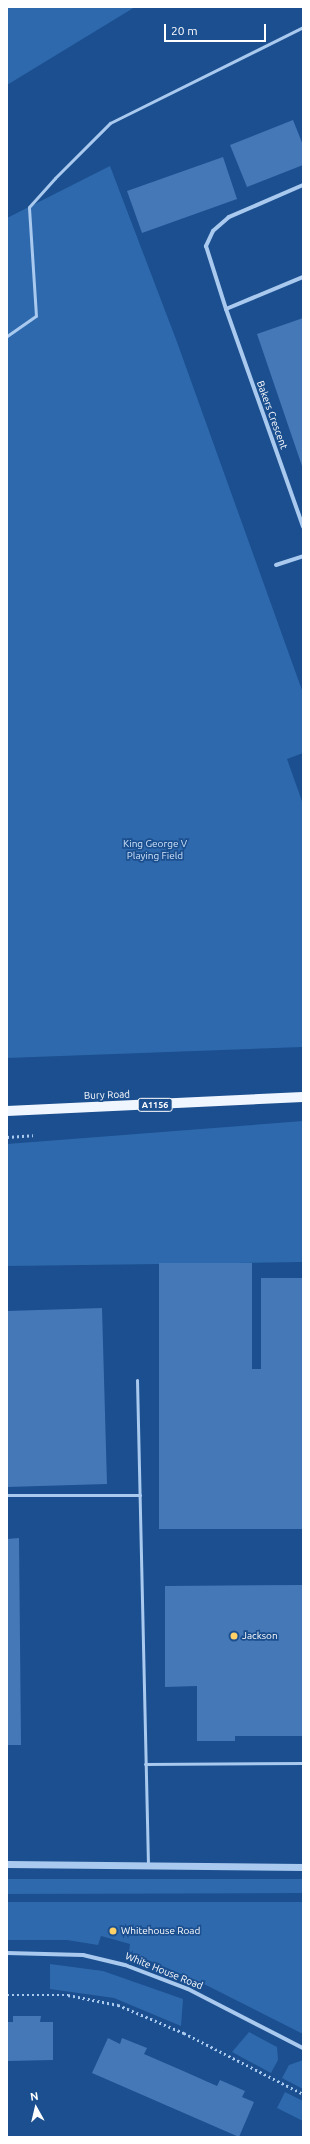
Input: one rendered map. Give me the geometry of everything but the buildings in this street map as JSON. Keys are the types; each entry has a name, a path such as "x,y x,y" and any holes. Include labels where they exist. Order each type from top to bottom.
{"main road":[{"name":"Bury Road","path":"7,1111 303,1097"}],"street":[{"name":"Bakers Crescent","path":"303,185 238,212 213,230 207,254 303,527"},
{"path":"226,309 303,277"},
{"path":"276,565 303,556"},
{"path":"7,1864 303,1867"},
{"name":"White House Road","path":"7,1953 83,1955 126,1965 188,1990 303,2048"}],"lane":[{"path":"7,336 36,316 29,207 55,178 110,123 303,27"},
{"path":"137,1380 148,1866"},
{"path":"7,1495 140,1495"},
{"path":"145,1764 303,1763"}],"path":[{"path":"7,1995 74,1995 118,2005 178,2030 303,2094"}],"green space":[{"path":"7,7 135,7 7,85"},
{"name":"King George V Playing Field","path":"110,166 177,342 303,693 303,753 287,759 303,804 303,1047 7,1058 7,218"},
{"path":"303,1121 303,1262 7,1266 7,1144"},
{"path":"7,1879 303,1879 303,1893 7,1894"},
{"path":"7,1902 303,1902 303,2034 200,1982 129,1952 130,1944 101,1936 98,1945 67,1940 7,1940"},
{"path":"50,1964 103,1971 183,1999 181,2026 114,1998 50,1989"},
{"path":"249,2032 277,2047 278,2060 271,2073 232,2052"},
{"path":"303,2060 303,2089 282,2078 289,2065"},
{"path":"285,2092 303,2101 303,2121 277,2108"}],"place":[{"name":"Jackson","path":"234,1636"},
{"name":"Whitehouse Road","path":"113,1931"}]}
